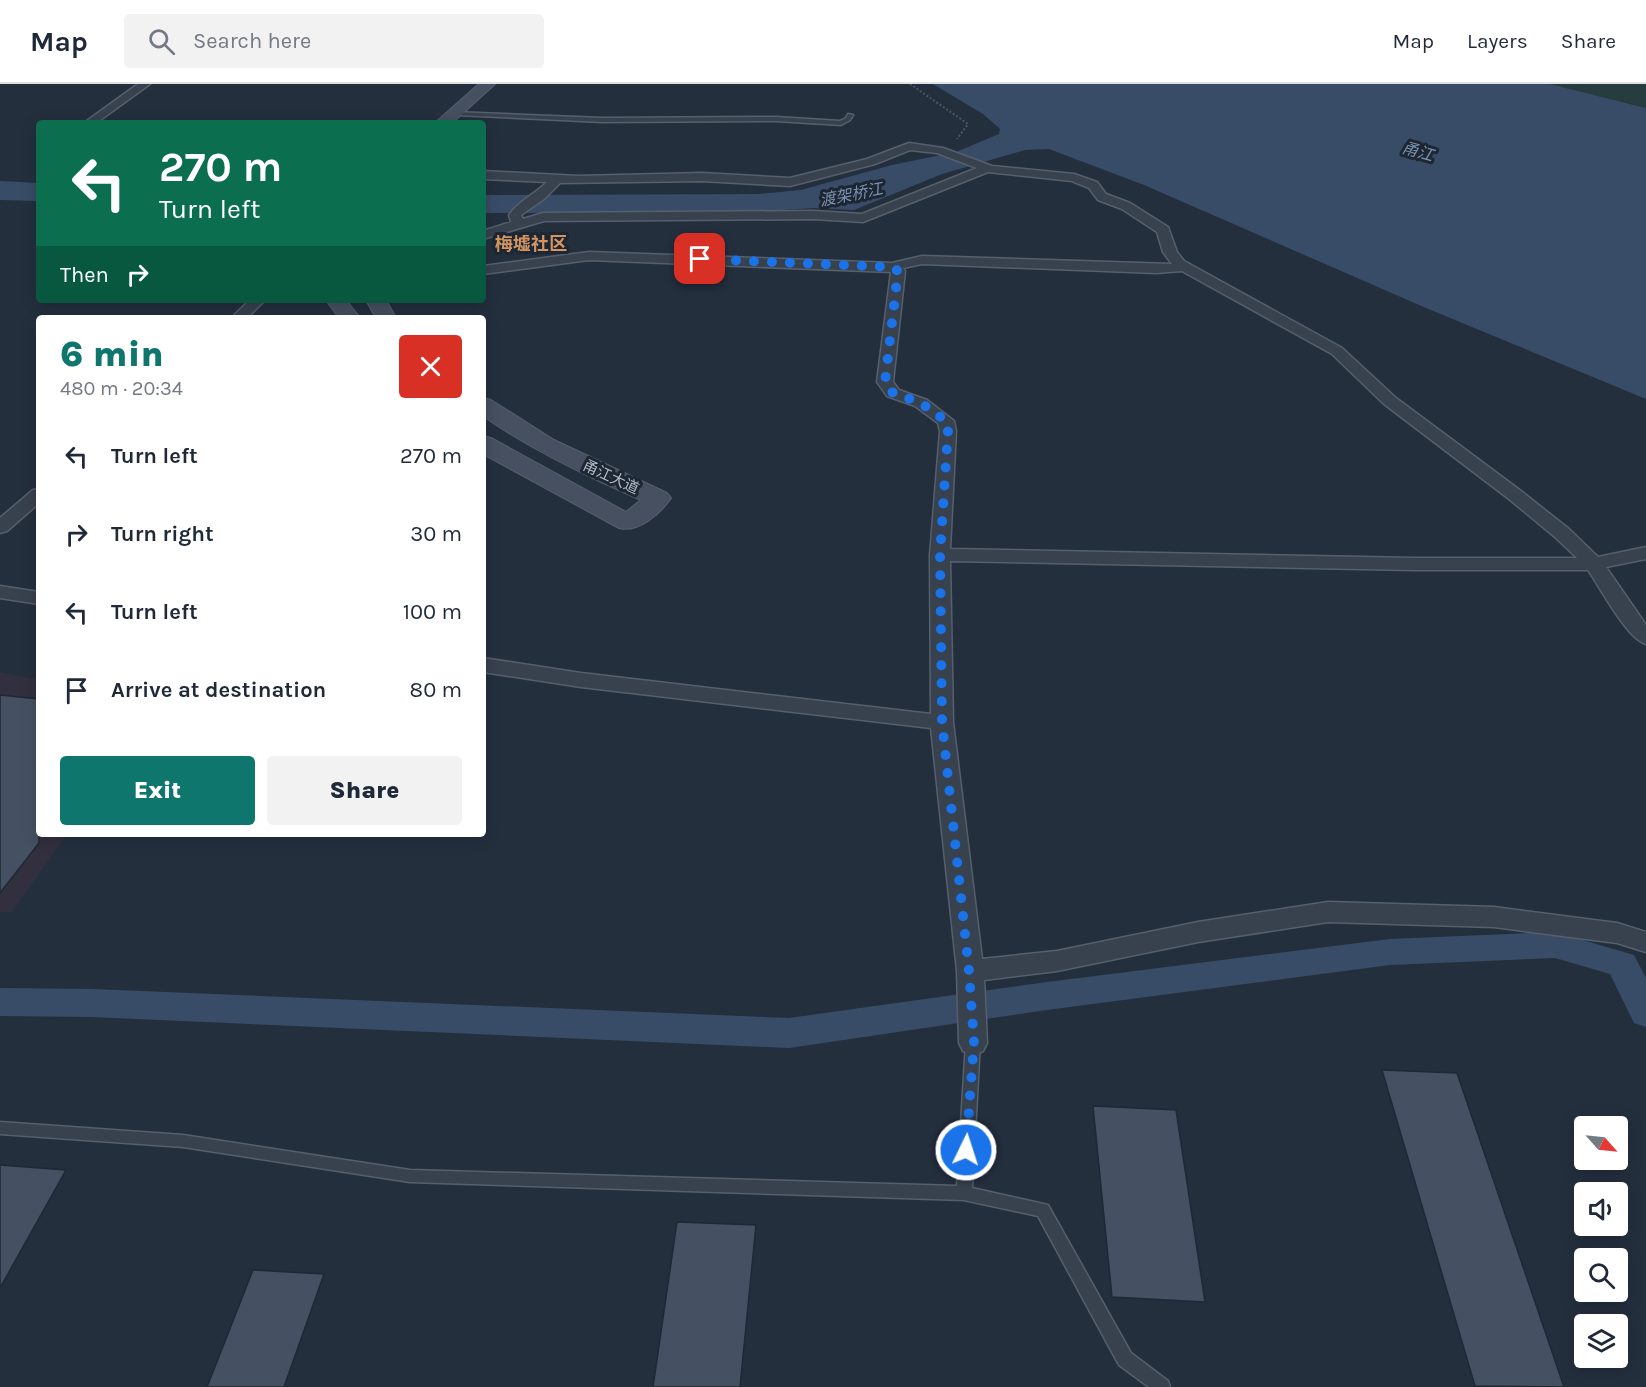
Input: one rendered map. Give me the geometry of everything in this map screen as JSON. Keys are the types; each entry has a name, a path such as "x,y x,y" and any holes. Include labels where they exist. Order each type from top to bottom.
{"main road":[{"path":"438,119 467,84"},
{"path":"438,119 455,113 488,84"},
{"path":"338,303 348,315"},
{"name":"甬江大道","path":"486,407 504,420 598,472 658,498 628,523 486,445"}],"street":[{"path":"92,120 145,84"},
{"path":"486,234 517,219 805,198 881,156 909,146 943,152 984,166 1074,178 1092,185 1102,196 1126,206 1163,230 1170,252 1184,267 1337,351 1390,401 1515,495 1594,564 1646,638"},
{"path":"486,175 557,179 702,177 764,182 863,218 984,166"},
{"path":"517,219 521,208 540,196 557,179"},
{"path":"486,270 589,256 892,267 922,260 1156,269 1184,267"},
{"path":"892,267 898,271 885,382 893,393 921,403 946,421 948,430 940,555 942,722 969,971 974,1043"},
{"path":"241,315 255,303"},
{"path":"0,527 36,497"},
{"path":"940,555 1414,564 1594,564 1646,553"},
{"path":"0,592 36,598"},
{"path":"486,665 581,680 942,722"},
{"path":"969,971 1057,961 1198,932 1328,912 1494,917 1617,933 1646,942"}],"lane":[{"path":"455,113 602,120 776,119 841,123 850,115"},
{"path":"964,1193 974,1043"},
{"path":"0,1128 183,1141 410,1176 964,1193 1043,1210 1125,1359 1162,1387"}],"path":[{"path":"910,84 968,124 961,136 943,152"}],"shaded area":[{"path":"0,672 36,679 36,837 65,837 12,912 0,912"}],"green space":[{"path":"1550,84 1646,84 1646,108 1644,107"}],"water":[{"path":"933,84 1550,84 1646,108 1646,399 1426,308 1144,185 1049,149 1025,150 942,174 854,210 814,208 749,212 486,213 486,195 758,194 801,190 892,165 956,152 999,134 1000,129 983,114"},
{"path":"0,181 36,183 36,201 0,200"}],"building":[{"path":"0,695 36,699 36,837 39,837 39,843 0,893"},
{"path":"1382,1070 1457,1073 1564,1387 1475,1386"},
{"path":"1093,1106 1176,1110 1205,1302 1112,1297"},
{"path":"0,1165 66,1170 0,1288"},
{"path":"677,1222 756,1225 740,1387 653,1387"},
{"path":"253,1270 324,1274 284,1387 207,1387"}],"waterway":[{"path":"0,1002 92,1003 789,1033 1047,996 1390,952 1555,945 1622,964 1646,1013"}],"district":[{"name":"梅墟社区","path":"531,244"}],"route":[{"path":"700,259 892,267 898,271 885,382 893,393 921,403 946,421 948,430 940,555 942,722 969,971 974,1043 966,1150"}],"water label":[{"name":"甬江","path":"1418,151"},
{"name":"渡架桥江","path":"851,194"}]}
